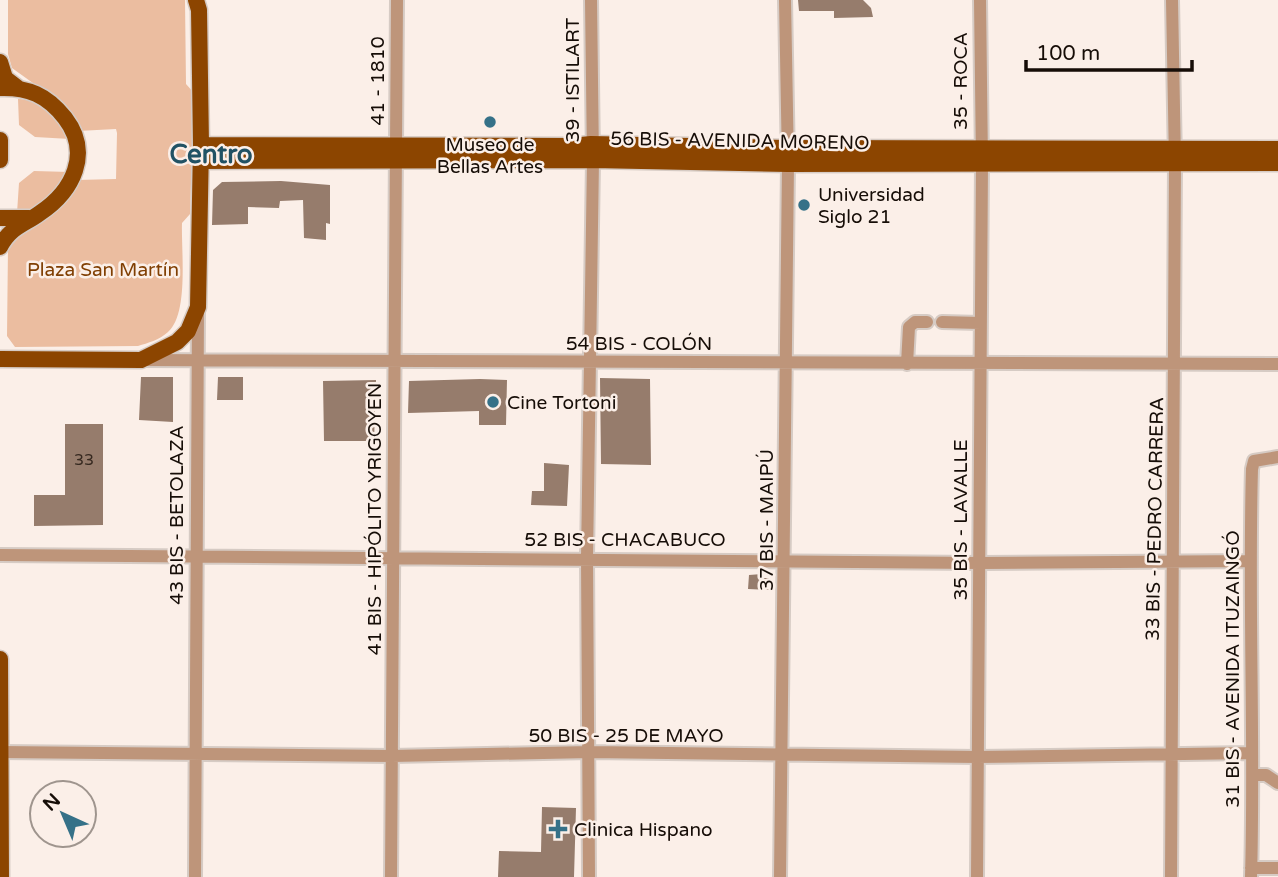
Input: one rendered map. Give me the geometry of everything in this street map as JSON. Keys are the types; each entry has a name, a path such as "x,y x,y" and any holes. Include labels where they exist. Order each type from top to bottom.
{"main road":[{"name":"43 BIS - BETOLAZA","path":"198,3 201,153 198,307"},
{"path":"0,62 5,78 18,88"},
{"path":"0,88 18,88 40,94 73,130 79,154 78,167 71,182 47,209 12,229 0,247"},
{"path":"0,140 0,160"},
{"name":"56 BIS - AVENIDA MORENO","path":"201,153 1175,155 1278,149"},
{"name":"56 BIS - AVENIDA MORENO","path":"1175,155 1278,163"},
{"path":"0,218 29,218"},
{"path":"141,360 177,342 188,331 198,307"},
{"name":"54 BIS - COLÓN","path":"0,359 141,360"},
{"path":"0,659 1,877"}],"street":[{"name":"41 - 1810","path":"395,153 397,0"},
{"name":"39 - ISTILART","path":"589,877 587,558 591,0"},
{"name":"37 BIS - MAIPÚ","path":"780,877 780,756 786,560 788,156 785,0"},
{"name":"35 - ROCA","path":"980,0 980,155"},
{"name":"33 BIS - PEDRO CARRERA","path":"1171,877 1171,561 1175,363 1172,0"},
{"name":"41 BIS - HIPÓLITO YRIGOYEN","path":"391,877 395,153"},
{"name":"35 BIS - LAVALLE","path":"977,877 980,155"},
{"name":"43 BIS - BETOLAZA","path":"195,877 198,753 195,558 198,307"},
{"path":"906,364 909,327 915,322 927,322"},
{"path":"942,322 980,323"},
{"name":"54 BIS - COLÓN","path":"141,360 785,365 1278,364"},
{"name":"31 BIS - AVENIDA ITUZAINGÓ","path":"1251,873 1253,775 1249,562 1254,461 1278,457"},
{"name":"52 BIS - CHACABUCO","path":"0,555 587,558 980,564 1249,562"},
{"name":"50 BIS - 25 DE MAYO","path":"1,752 392,756 590,752 977,757 1251,753"},
{"path":"1253,775 1266,775 1278,783"},
{"path":"1251,873 1278,868"}],"green space":[{"name":"Plaza San Martín","path":"8,0 185,0 186,84 194,93 190,214 182,223 179,311 168,332 153,341 138,346 15,347 7,336 8,247 77,180 116,179 117,133 116,129 78,131 44,91 12,68 8,54"},
{"path":"18,99 36,102 49,110 70,139 35,137 19,125"},
{"path":"34,171 70,172 37,210 17,213 19,183"}],"building":[{"path":"798,0 863,0 871,8 873,17 834,18 834,11 799,11"},
{"path":"281,181 330,185 330,224 326,223 326,240 304,238 303,200 280,201 279,208 248,207 248,224 212,225 213,190 222,182"},
{"path":"141,377 173,377 173,422 139,420"},
{"path":"218,377 243,377 243,400 217,400"},
{"path":"600,378 650,379 651,465 601,464"},
{"path":"376,380 374,441 324,441 323,381"},
{"path":"507,380 506,425 479,425 479,411 408,413 409,381"},
{"path":"65,424 103,424 103,525 34,526 34,495 65,495"},
{"path":"544,463 569,465 567,506 531,505 532,491 544,491"},
{"path":"762,574 762,578 769,578 769,590 748,589 749,575"},
{"name":"Clinica Hispano","path":"542,807 576,808 574,877 498,877 499,851 541,852"}],"place":[{"name":"Museo de Bellas Artes","path":"490,122"},
{"name":"Universidad Siglo 21","path":"804,205"},
{"name":"Cine Tortoni","path":"493,402"},
{"name":"Clinica Hispano","path":"558,829"}],"district":[{"name":"Centro","path":"211,154"}]}
